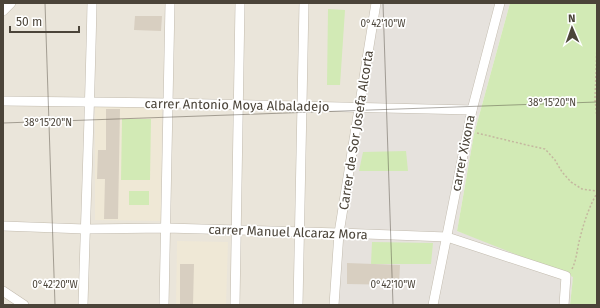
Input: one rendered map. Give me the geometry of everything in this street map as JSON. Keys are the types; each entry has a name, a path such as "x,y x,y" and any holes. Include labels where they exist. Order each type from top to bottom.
{"street":[{"path":"3,11 11,3"},
{"path":"83,305 92,3"},
{"path":"164,305 170,3"},
{"path":"235,305 240,3"},
{"path":"298,305 304,3"},
{"name":"Carrer de Sor Josefa Alcorta","path":"334,305 339,233 376,3"},
{"name":"carrer Xixona","path":"433,305 472,110 500,3"},
{"name":"carrer Antonio Moya Albaladejo","path":"3,100 472,110"},
{"name":"carrer Manuel Alcaraz Mora","path":"3,226 85,229 166,228 447,237 566,276"},
{"path":"564,305 566,276"},
{"path":"3,291 24,305"}],"path":[{"path":"597,44 595,99 597,119"},
{"path":"468,130 531,146 545,148 571,182 582,189 597,192 591,204 580,238 575,262 570,273 566,276"}],"shaded area":[{"path":"3,3 379,3 335,305 3,305"},
{"path":"379,3 510,3 474,134 457,231 574,271 570,305 335,305 338,246"},
{"path":"95,105 162,108 161,221 95,220"},
{"path":"177,241 228,242 226,305 176,305"}],"green space":[{"path":"510,3 597,3 597,305 570,305 573,277 457,231 474,134"},
{"path":"328,9 345,10 340,85 327,85"},
{"path":"122,119 151,119 150,180 121,180"},
{"path":"406,151 408,171 359,171 363,152"},
{"path":"129,191 149,191 149,205 129,205"},
{"path":"372,242 433,243 431,264 371,264"}],"building":[{"path":"135,16 162,16 161,31 134,30"},
{"path":"106,109 120,109 118,219 104,219 105,179 97,179 98,150 106,150"},
{"path":"347,263 400,265 399,285 347,284"},
{"path":"180,264 194,264 193,305 180,305"}]}
